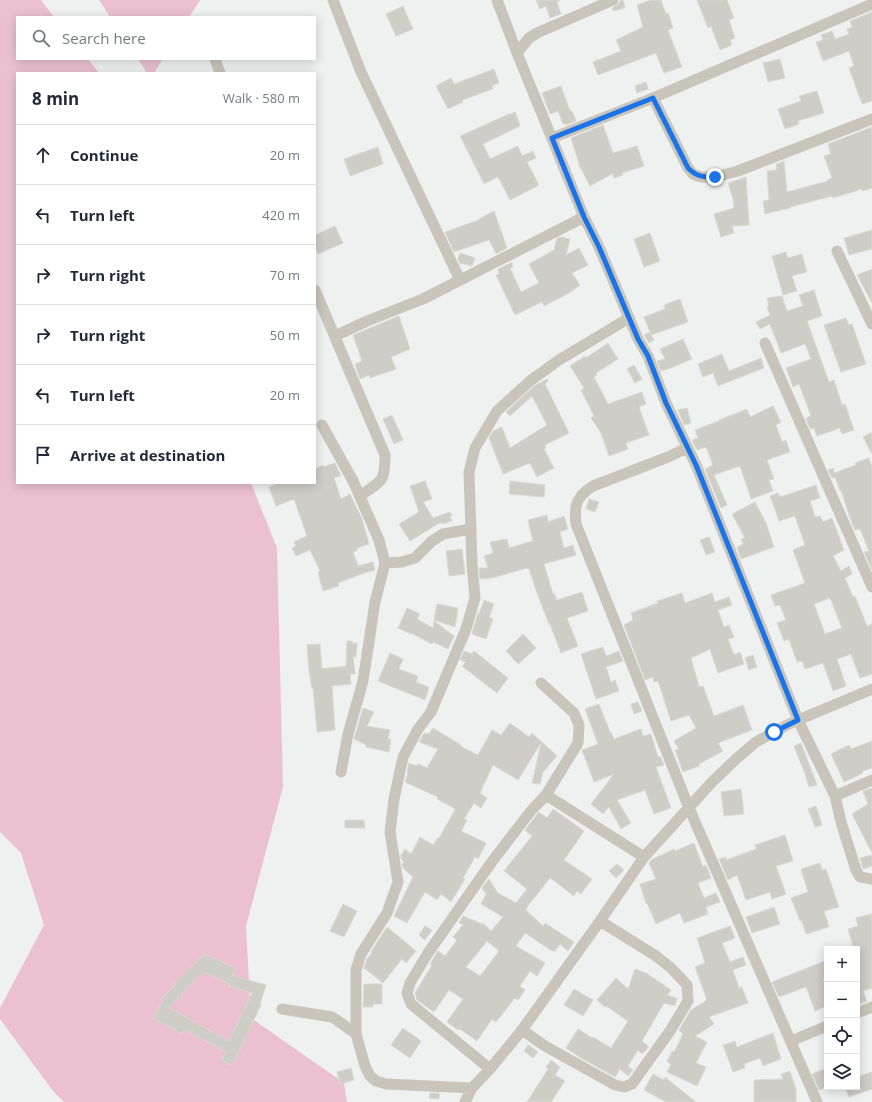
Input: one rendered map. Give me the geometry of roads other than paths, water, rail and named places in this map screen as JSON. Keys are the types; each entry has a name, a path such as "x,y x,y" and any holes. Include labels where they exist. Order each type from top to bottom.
{"street":[{"path":"333,0 361,72 460,280"},
{"path":"497,0 584,217 599,247 643,349 648,356 666,403 696,465 798,720 835,796 841,822 856,870 860,877 872,879"},
{"path":"517,53 529,38 537,33 613,0"},
{"path":"552,138 653,98 872,4"},
{"path":"214,60 220,72"},
{"path":"653,98 688,168 693,174 701,177 715,177 738,171 872,119"},
{"path":"335,336 367,321 423,299 584,217"},
{"path":"837,251 872,324"},
{"path":"316,292 384,455 382,480 360,496"},
{"path":"472,1088 386,1084 376,1081 370,1076 365,1066 356,1034 356,970 361,954 386,913 398,882 390,832 394,799 403,757 418,729 431,712 466,629 475,598 469,472 475,448 497,411 530,381 559,360 629,318"},
{"path":"765,342 872,586"},
{"path":"322,424 360,496 379,540 385,563 375,602 363,681 348,734 341,772"},
{"path":"687,448 668,457 592,486 584,492 577,502 574,511 576,524 689,808 817,1102"},
{"path":"385,563 402,562 415,558 432,541 443,534 471,529"},
{"path":"490,1069 411,1004 407,993 410,983 428,953 474,886 530,812 546,795 578,743 579,725 574,713 541,682"},
{"path":"465,1102 472,1088 490,1069 522,1030 644,857 712,782 756,742 798,720 872,689"},
{"path":"835,796 872,780"},
{"path":"546,795 644,857"},
{"path":"522,1030 545,1046 615,1085 624,1087 632,1084 645,1066 670,1031 688,1001 687,985 671,968 656,956 600,921"},
{"path":"860,1012 872,1007"},
{"path":"282,1009 332,1017 356,1034"},
{"path":"791,1041 824,1027"}]}
